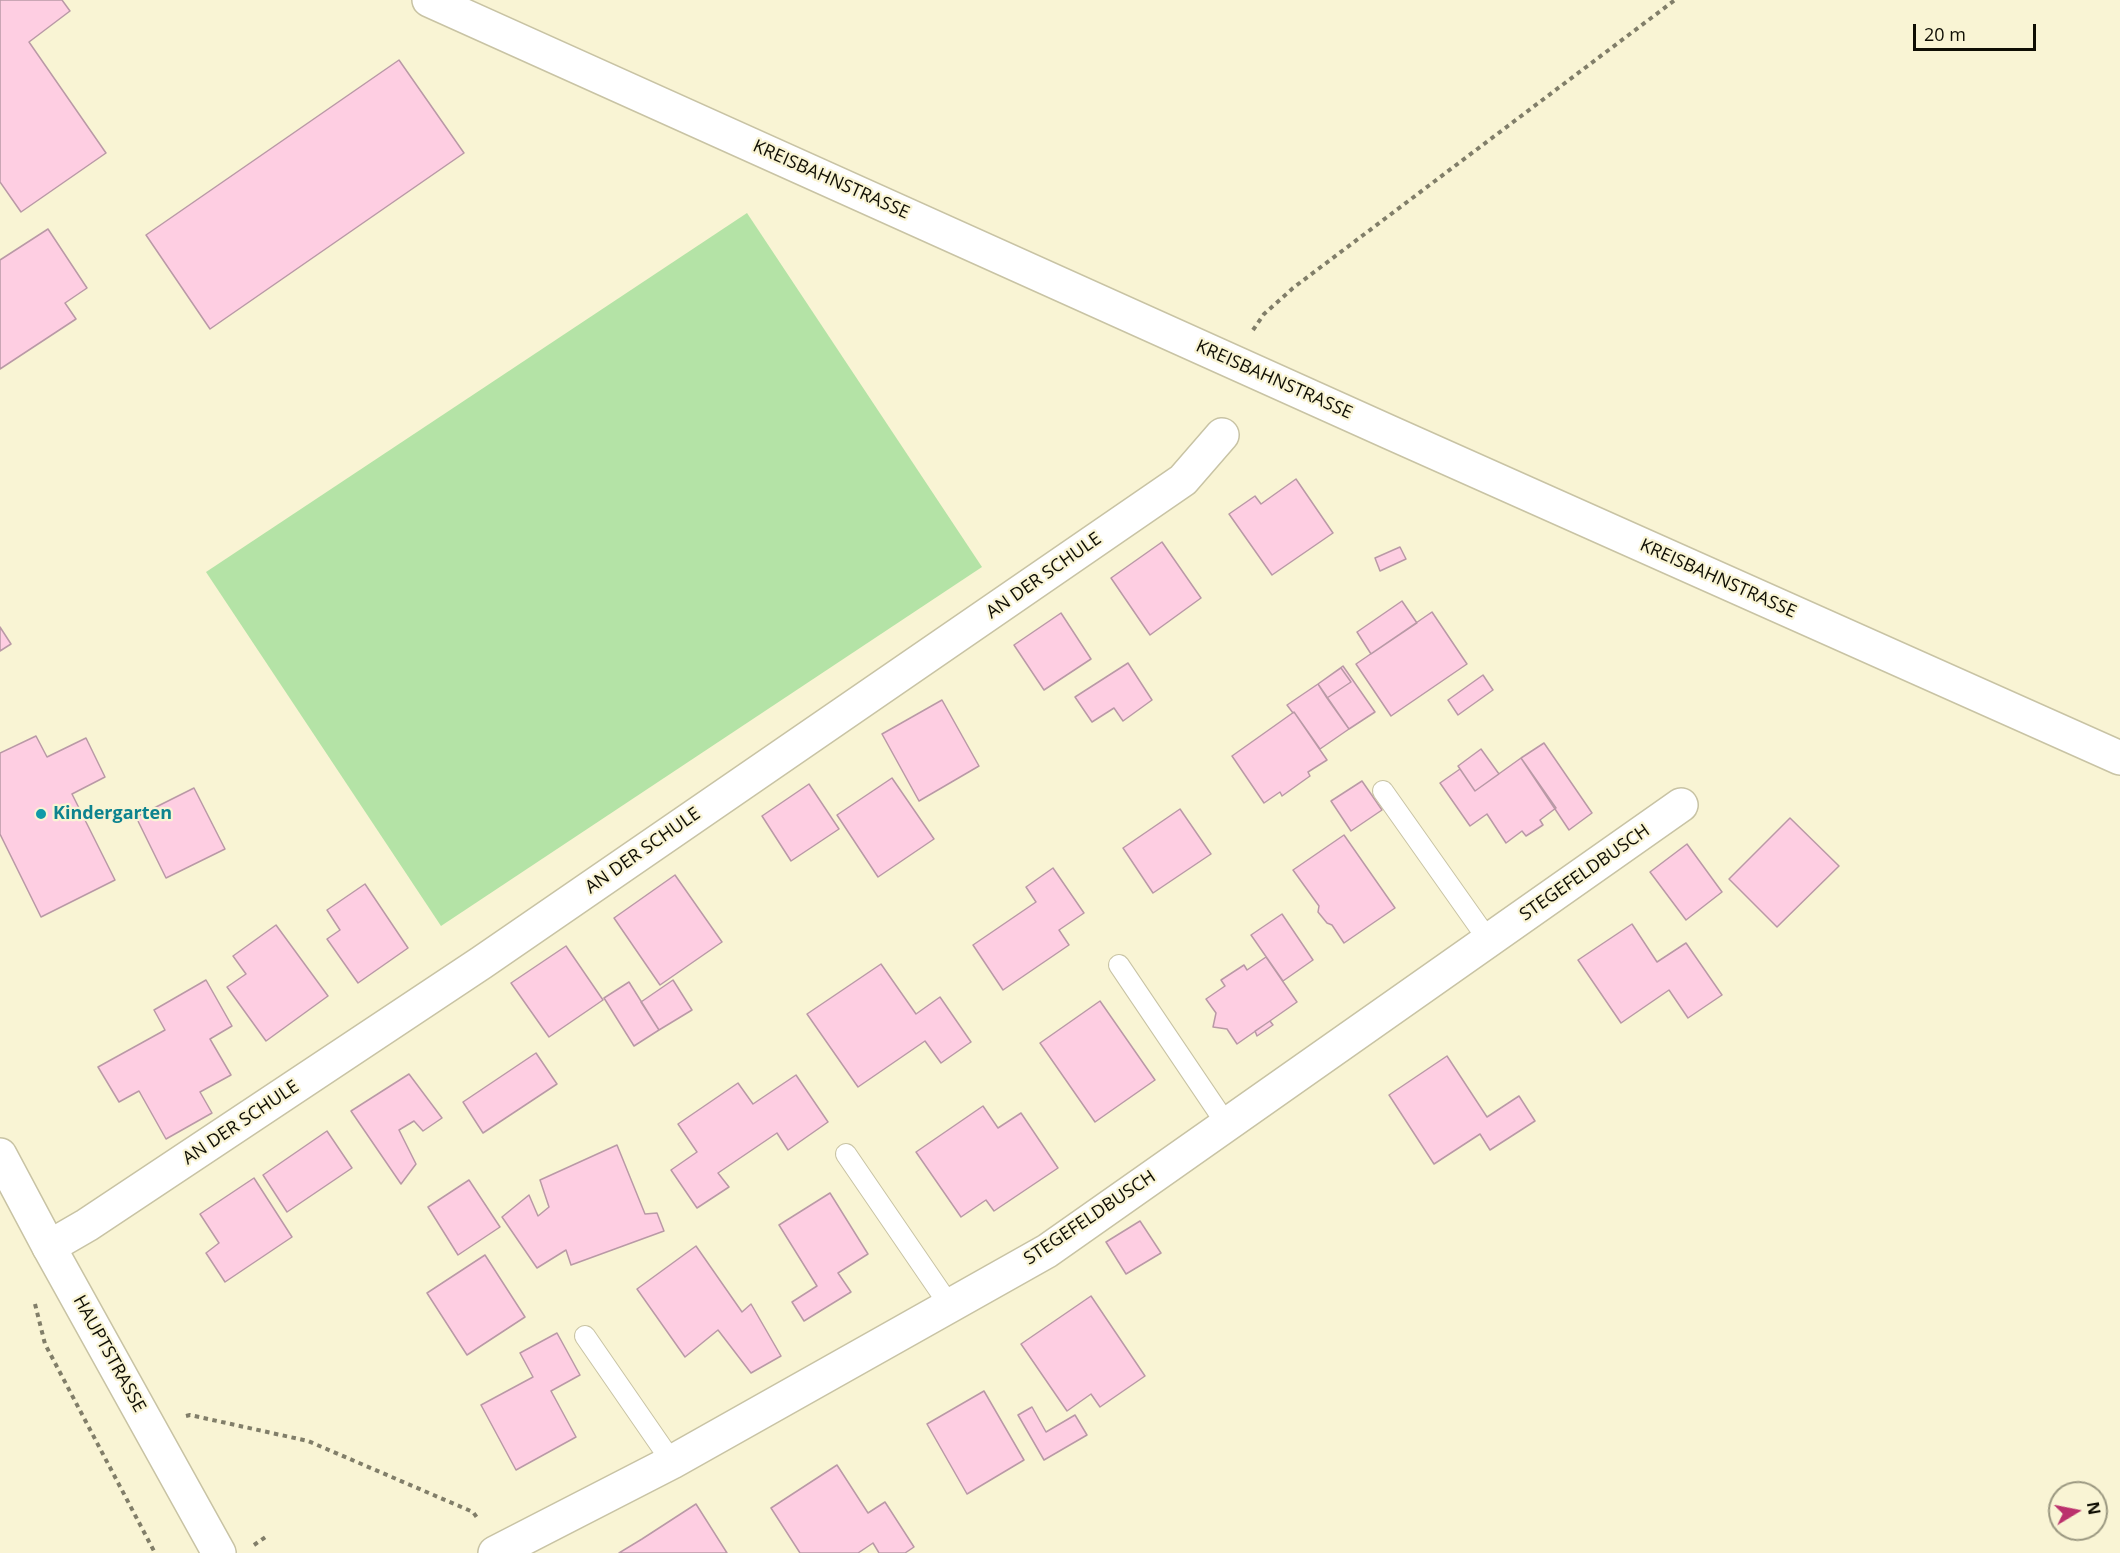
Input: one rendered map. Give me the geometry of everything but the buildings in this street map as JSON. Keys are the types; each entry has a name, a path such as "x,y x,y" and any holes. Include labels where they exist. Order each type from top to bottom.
{"street":[{"name":"KREISBAHNSTRASSE","path":"429,0 2120,758"},
{"name":"AN DER SCHULE","path":"49,1247 87,1226 481,963 1173,487 1183,480 1222,435"},
{"name":"STEGEFELDBUSCH","path":"497,1552 672,1462 1047,1251 1681,806"},
{"name":"HAUPTSTRASSE","path":"0,1155 219,1553"}],"lane":[{"path":"1383,791 1489,941"},
{"path":"1119,965 1227,1125"},
{"path":"846,1154 950,1306"},
{"path":"585,1336 672,1462"}],"path":[{"path":"1235,363 1264,314 1293,288 1675,0"},
{"path":"49,1247 32,1294 45,1344 155,1553"},
{"path":"146,1421 190,1415 308,1441 473,1512 497,1552"}],"green space":[{"path":"747,213 982,567 441,926 206,572"}],"place":[{"name":"Kindergarten","path":"41,814"}]}
